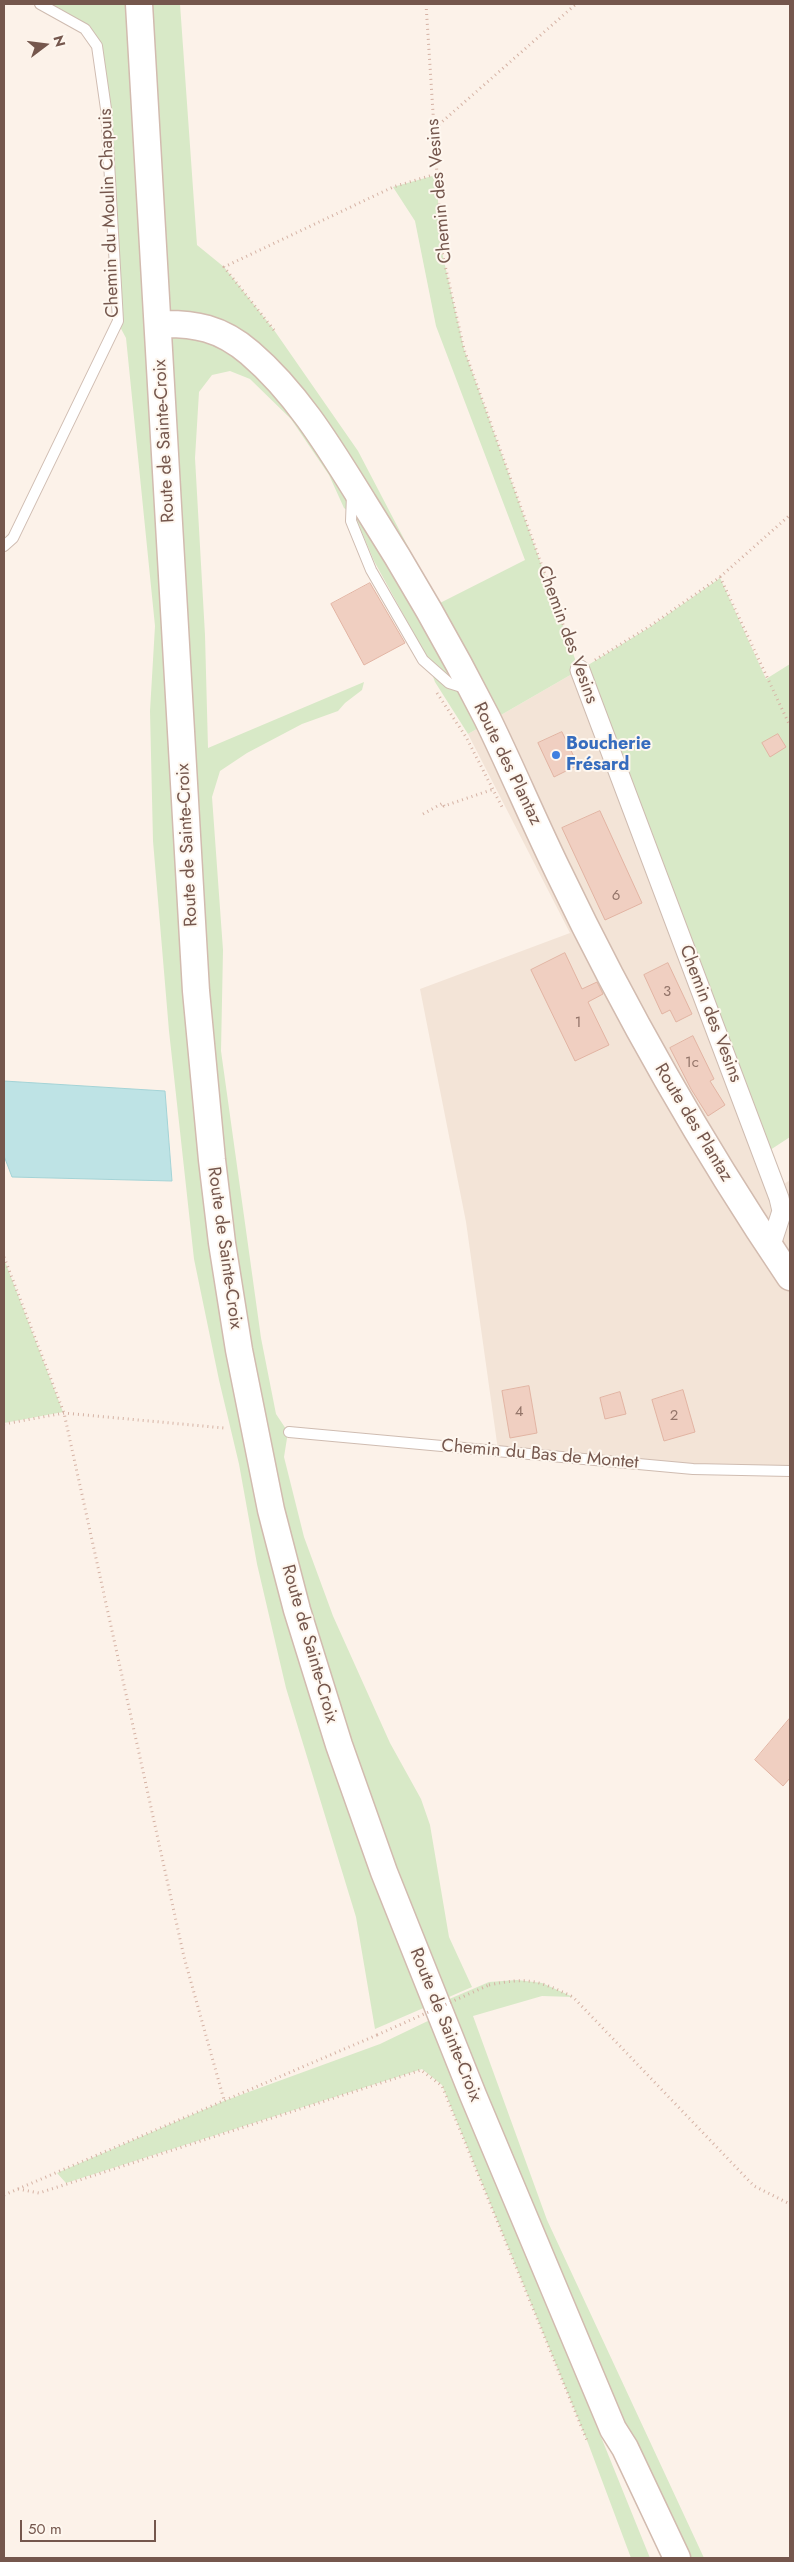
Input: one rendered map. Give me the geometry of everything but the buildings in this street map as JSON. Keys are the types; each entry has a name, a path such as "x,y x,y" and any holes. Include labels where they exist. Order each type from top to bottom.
{"main road":[{"name":"Route de Sainte-Croix","path":"139,4 196,991 212,1160 222,1243 239,1350 272,1510 314,1668 384,1872 474,2095 613,2429"},
{"name":"Route des Plantaz","path":"158,324 190,324 219,332 250,352 285,389 330,447 391,546 486,717 559,874 666,1080 790,1277"},
{"path":"613,2429 618,2457 658,2558"},
{"path":"613,2429 625,2448 677,2558"}],"street":[{"name":"Chemin des Vesins","path":"580,670 779,1198 782,1211 770,1248"}],"lane":[{"name":"Chemin du Moulin Chapuis","path":"4,546 13,538 118,321 106,108 97,46 85,29 40,4"},
{"path":"352,484 351,521 371,570 423,660 449,683 471,690"},
{"name":"Chemin du Bas de Montet","path":"289,1432 693,1469 790,1472"}],"path":[{"name":"Chemin des Vesins","path":"426,4 442,252 464,349 580,670"},
{"path":"434,129 576,4"},
{"path":"274,330 224,267 393,187 436,174"},
{"path":"580,670 650,626 720,577 790,515"},
{"path":"720,577 790,726"},
{"path":"423,660 434,689 466,737 504,811"},
{"path":"423,814 437,805 443,803 444,806 500,788"},
{"path":"4,1257 64,1413 184,1957 224,2100"},
{"path":"4,1424 64,1413 224,1428"},
{"path":"4,2195 489,1986 517,1980 542,1982 573,1997 754,2186 790,2204"},
{"path":"18,2189 39,2193 421,2070 442,2086 588,2443"}],"shaded area":[{"path":"579,670 775,1190 790,1180 790,1471 498,1450 466,1222 420,989 570,933 468,734"}],"green space":[{"path":"41,4 180,4 197,245 224,267 274,330 358,451 438,604 525,560 436,326 415,221 393,187 436,175 442,252 464,349 579,670 468,734 435,682 424,652 374,561 355,516 344,508 329,475 291,419 250,379 230,371 212,375 199,392 195,458 205,635 208,748 364,682 362,690 338,711 302,724 247,753 220,771 212,797 223,950 221,1051 261,1338 276,1414 288,1432 284,1457 304,1537 333,1616 390,1743 421,1799 430,1825 449,1937 472,1987 375,2029 356,1917 286,1688 257,1564 239,1464 219,1380 194,1259 169,1031 153,841 150,711 155,626 126,338 118,323 98,46 85,29"},
{"path":"720,578 766,679 790,664 790,1137 764,1154 580,670 650,627"},
{"path":"4,1259 63,1412 4,1423"},
{"path":"517,1980 542,1983 573,1997 542,1996 473,2016 547,2220 704,2558 687,2558 624,2425 440,2003 489,1982"},
{"path":"432,2019 650,2558 631,2558 588,2443 442,2085 422,2069 66,2183 57,2173 224,2101 380,2044"}],"water":[{"path":"4,1081 165,1091 172,1181 12,1177 4,1156"}],"place":[{"name":"Boucherie Frésard","path":"556,755"}]}
